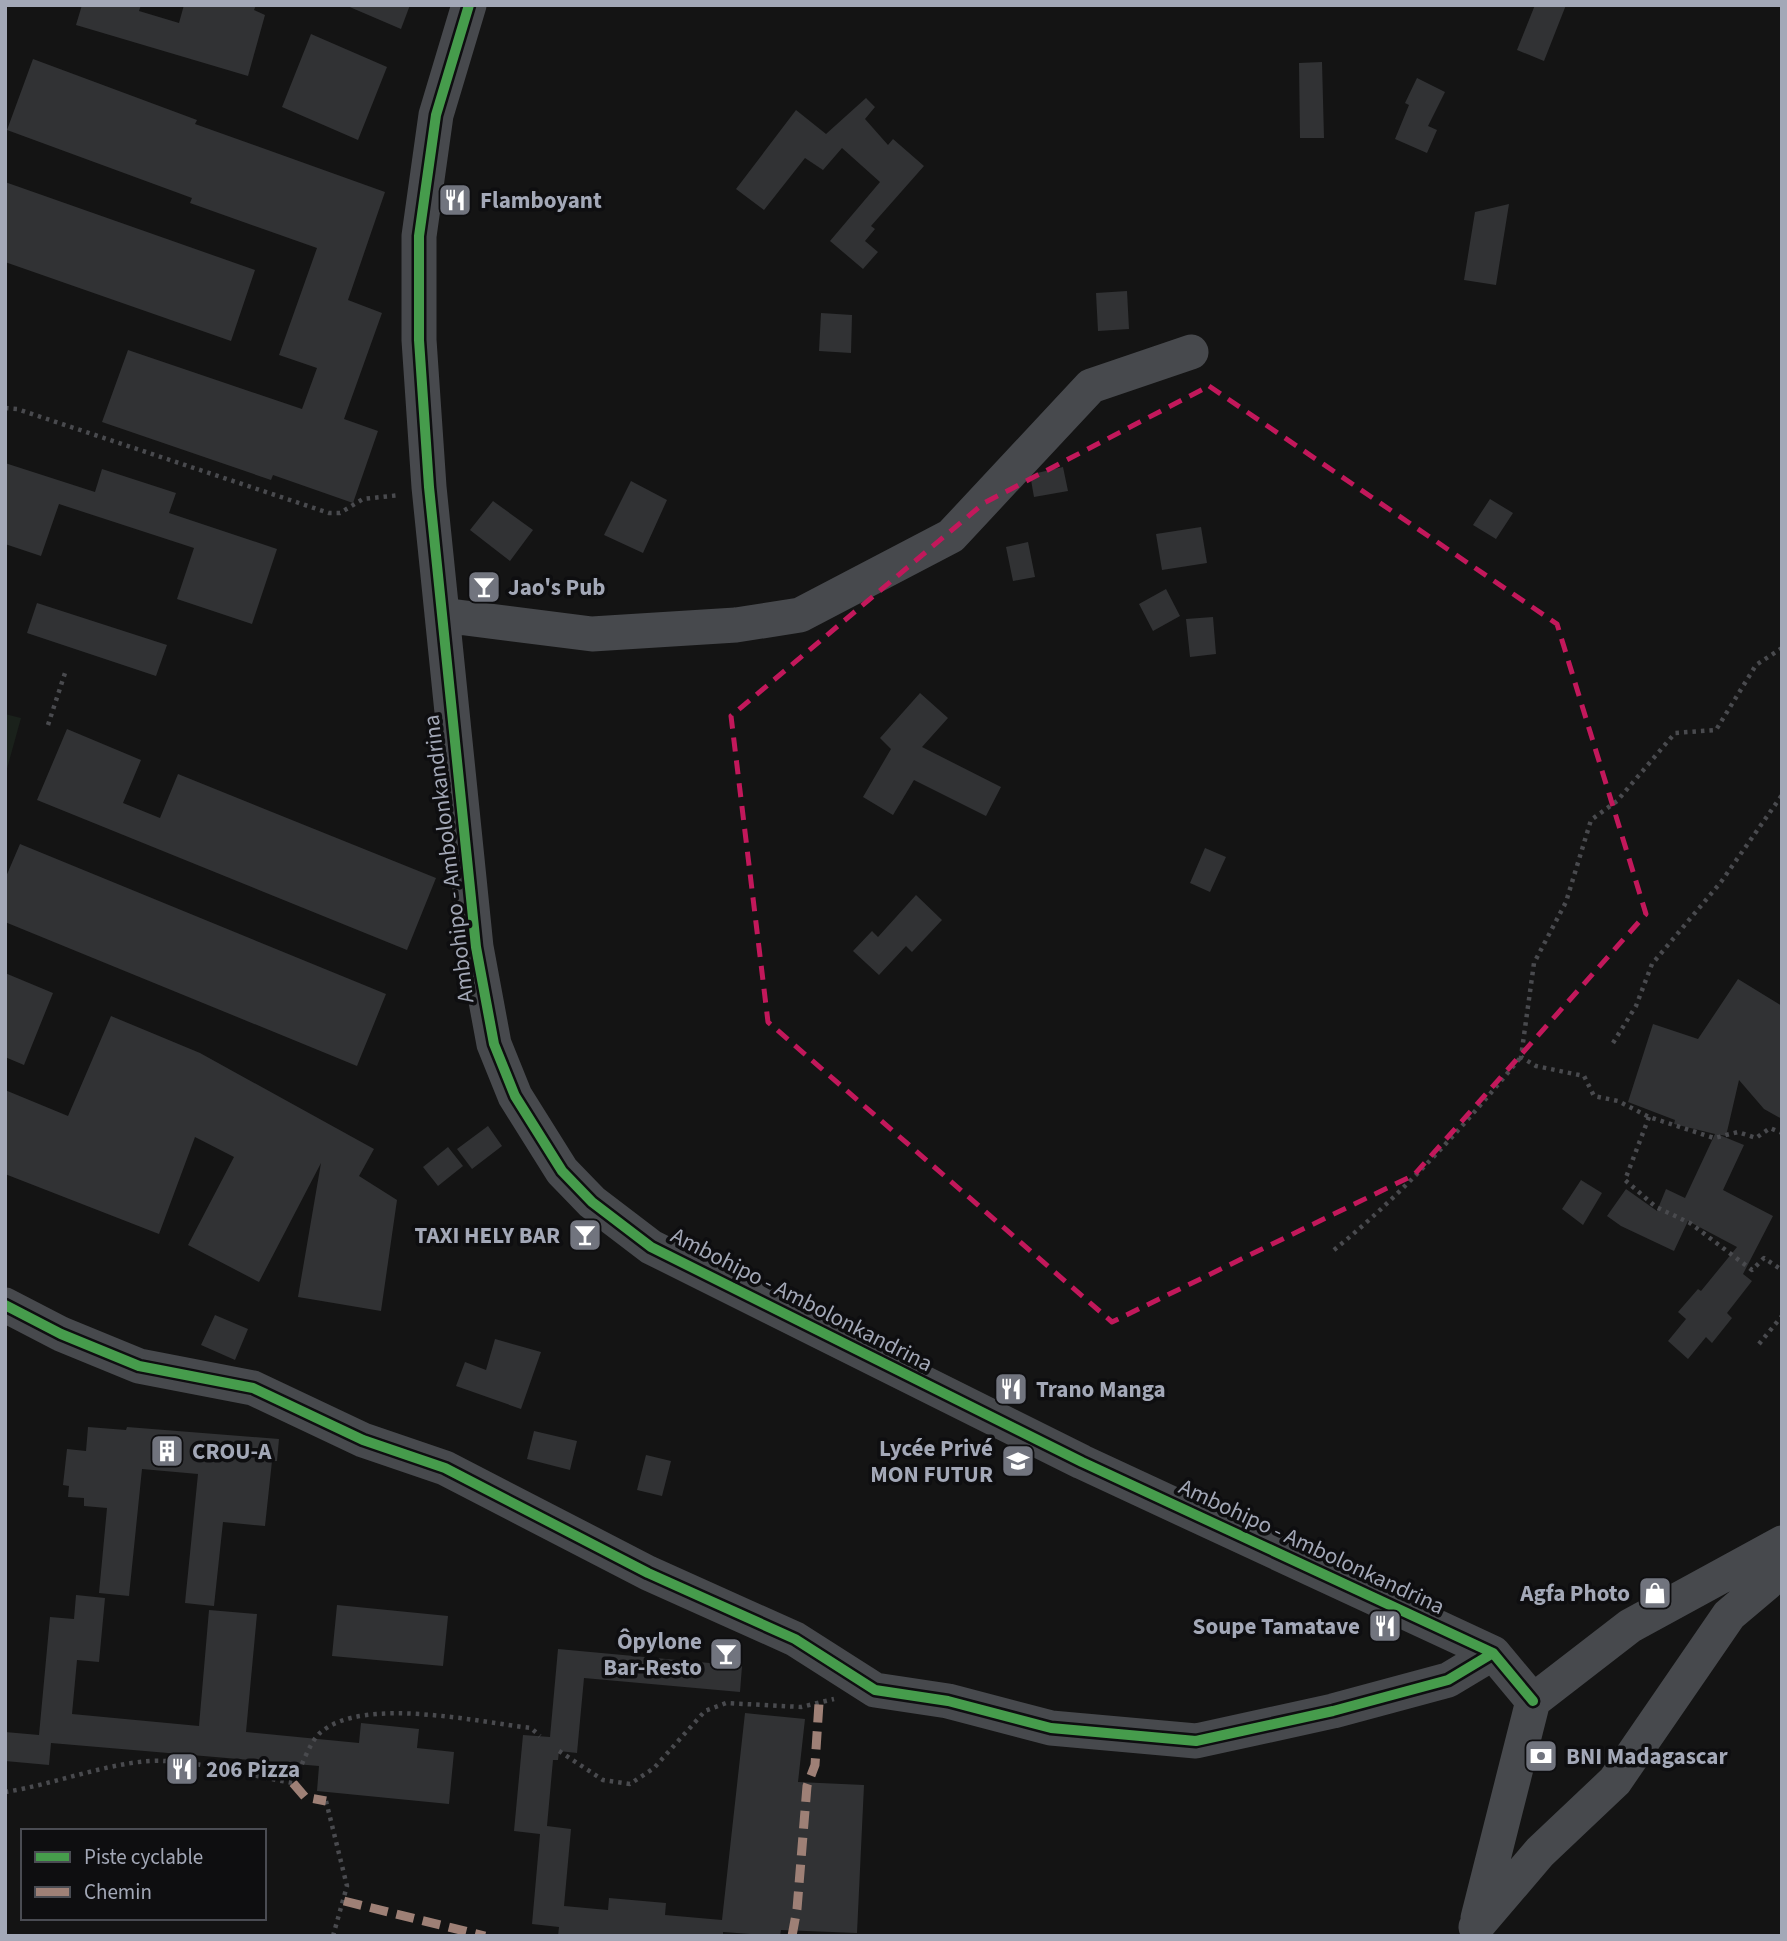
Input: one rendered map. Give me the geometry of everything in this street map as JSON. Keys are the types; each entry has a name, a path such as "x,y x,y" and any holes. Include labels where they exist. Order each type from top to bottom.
{"street":[{"name":"Ambohipo - Ambolonkandrina","path":"469,5 436,116 419,236 419,340 429,486 476,947 494,1044 515,1096 562,1171 592,1202 651,1247 1100,1471 1493,1653 1533,1701"},
{"path":"442,615 592,634 736,625 800,615 951,536 1091,386 1191,352"},
{"path":"5,1306 61,1334 139,1366 253,1388 363,1440 445,1468 648,1573 795,1639 875,1689 948,1701 1051,1728 1196,1741 1333,1711 1448,1680 1493,1653"},
{"path":"1475,1931 1533,1701 1630,1626 1782,1543"},
{"path":"1475,1931 1540,1852 1615,1781 1729,1615 1782,1570"}],"path":[{"path":"5,408 17,409 329,513 340,513 363,499 397,496 429,486"},
{"path":"1334,1251 1375,1217 1465,1124 1521,1057 1534,963 1566,902 1591,820 1616,801 1675,733 1716,730 1756,665 1782,648"},
{"path":"48,725 65,673"},
{"path":"1613,1043 1636,1006 1652,964 1721,882 1782,795"},
{"path":"1521,1057 1536,1066 1584,1076 1594,1096 1618,1101 1649,1117 1714,1138 1738,1132 1756,1138 1770,1128 1782,1133"},
{"path":"1649,1117 1625,1180 1656,1207 1690,1223 1752,1270 1764,1258 1782,1270"},
{"path":"1759,1344 1782,1316"},
{"path":"559,1751 603,1780 630,1784 654,1768 705,1711 726,1703 801,1707 875,1689"},
{"path":"5,1792 44,1786 133,1763 164,1760 293,1783 320,1732 352,1716 384,1712 531,1728 540,1736"},
{"path":"326,1801 347,1886 333,1936"}],"highlighted area":[{"path":"1209,386 1557,624 1646,914 1414,1175 1112,1322 768,1022 731,716 984,503"}],"shaded area":[{"path":"5,714 21,718 5,776"}],"building":[{"path":"82,5 141,5 139,11 179,23 184,5 256,5 254,10 265,15 248,76 76,25"},
{"path":"345,5 410,5 401,29"},
{"path":"1535,5 1566,5 1544,61 1517,50"},
{"path":"311,34 387,67 358,140 282,107"},
{"path":"33,59 197,120 195,124 385,192 348,300 382,313 344,419 378,431 353,503 273,475 271,480 102,422 128,350 302,409 317,368 279,355 317,248 190,203 192,198 7,130"},
{"path":"1322,62 1324,138 1300,138 1299,63"},
{"path":"1417,78 1445,92 1428,126 1437,130 1427,153 1395,139 1409,105 1405,103"},
{"path":"866,98 875,107 865,119 888,145 893,139 924,166 871,226 875,229 865,241 878,252 863,269 830,241 880,182 842,148 823,170 805,158 764,210 736,189 796,110 826,134"},
{"path":"5,182 255,270 231,341 5,262"},
{"path":"1509,204 1496,285 1464,280 1475,212"},
{"path":"1127,291 1129,329 1098,331 1096,293"},
{"path":"821,313 852,315 851,353 819,351"},
{"path":"5,463 95,492 102,469 176,493 169,513 277,549 252,624 177,599 194,548 59,504 41,556 5,544"},
{"path":"1063,467 1068,491 1034,497 1031,480 1037,473"},
{"path":"631,481 667,500 643,553 604,535"},
{"path":"1490,499 1513,513 1496,539 1473,525"},
{"path":"493,501 533,530 510,561 470,530"},
{"path":"1201,527 1207,563 1162,570 1156,534"},
{"path":"1028,542 1035,577 1013,581 1006,547"},
{"path":"1166,589 1180,616 1153,631 1139,604"},
{"path":"37,603 167,645 156,676 27,633"},
{"path":"1213,617 1216,654 1190,657 1186,619"},
{"path":"920,693 948,718 922,747 1001,787 986,816 914,780 893,815 863,797 891,749 880,738"},
{"path":"67,729 141,760 123,803 160,818 178,774 436,878 407,950 37,800"},
{"path":"20,844 386,994 357,1066 5,922 5,879"},
{"path":"1205,848 1226,857 1210,892 1190,883"},
{"path":"916,895 942,920 912,952 906,946 879,975 853,951 872,931 878,937"},
{"path":"5,973 53,993 24,1065 5,1057"},
{"path":"1738,979 1782,1006 1782,1119 1764,1109 1739,1080 1726,1136 1717,1134 1744,1145 1723,1190 1773,1216 1743,1274 1752,1281 1727,1313 1732,1318 1712,1343 1706,1337 1688,1359 1668,1341 1686,1319 1678,1312 1698,1289 1701,1291 1737,1247 1688,1221 1674,1251 1621,1226 1607,1216 1626,1189 1657,1211 1666,1189 1685,1198 1715,1134 1674,1124 1675,1120 1628,1102 1653,1024 1698,1039"},
{"path":"111,1016 200,1053 374,1149 359,1176 397,1200 381,1311 298,1297 321,1163 259,1282 188,1245 234,1157 195,1137 159,1234 5,1174 5,1090 68,1116"},
{"path":"488,1126 502,1146 472,1169 457,1149"},
{"path":"448,1147 463,1166 438,1186 423,1167"},
{"path":"1581,1180 1602,1193 1583,1225 1562,1209"},
{"path":"215,1315 248,1329 235,1360 201,1345"},
{"path":"495,1339 541,1352 521,1409 456,1386 465,1362 486,1370"},
{"path":"88,1427 126,1430 127,1427 279,1439 277,1461 272,1461 265,1526 223,1522 214,1606 185,1603 198,1474 142,1469 129,1596 99,1593 107,1508 84,1506 84,1498 68,1497 69,1486 63,1485 67,1449 86,1451"},
{"path":"534,1431 577,1441 570,1470 527,1459"},
{"path":"646,1455 671,1461 662,1496 637,1490"},
{"path":"76,1595 105,1598 99,1662 77,1660 72,1714 199,1726 209,1610 257,1614 246,1732 359,1743 361,1723 419,1729 417,1748 454,1752 449,1804 317,1791 319,1766 51,1743 49,1765 5,1761 5,1732 39,1735 50,1617 74,1619"},
{"path":"337,1605 448,1616 443,1666 332,1656"},
{"path":"558,1649 742,1666 740,1692 584,1678 577,1753 559,1751 558,1760 553,1760 547,1826 571,1829 564,1906 608,1910 609,1898 666,1903 665,1915 722,1920 745,1713 805,1719 798,1782 864,1785 857,1933 781,1930 780,1936 723,1932 723,1936 558,1936 559,1927 532,1924 540,1834 514,1831 523,1735 550,1737"}],"marked path":[{"path":"792,1936 797,1909 807,1786 815,1765 819,1703"},
{"path":"293,1783 305,1797 326,1801"},
{"path":"344,1901 485,1936"}],"cycle path":[{"path":"469,5 436,115 419,236 419,340 429,487 476,947 494,1044 515,1096 562,1171 592,1202 651,1247 1082,1462 1493,1653 1533,1701"},
{"path":"5,1305 61,1334 139,1366 253,1388 363,1440 445,1468 648,1573 795,1639 875,1690 948,1701 1051,1728 1196,1741 1333,1711 1448,1680 1493,1653"}],"place":[{"name":"Flamboyant","path":"455,200"},
{"name":"Jao's Pub","path":"484,587"},
{"name":"TAXI HELY BAR","path":"585,1235"},
{"name":"Trano Manga","path":"1011,1389"},
{"name":"CROU-A","path":"167,1451"},
{"name":"Lycée Privé MON FUTUR","path":"1018,1461"},
{"name":"Agfa Photo","path":"1655,1593"},
{"name":"Soupe Tamatave","path":"1385,1626"},
{"name":"Ôpylone Bar-Resto","path":"726,1654"},
{"name":"BNI Madagascar","path":"1541,1756"},
{"name":"206 Pizza","path":"182,1769"}]}
